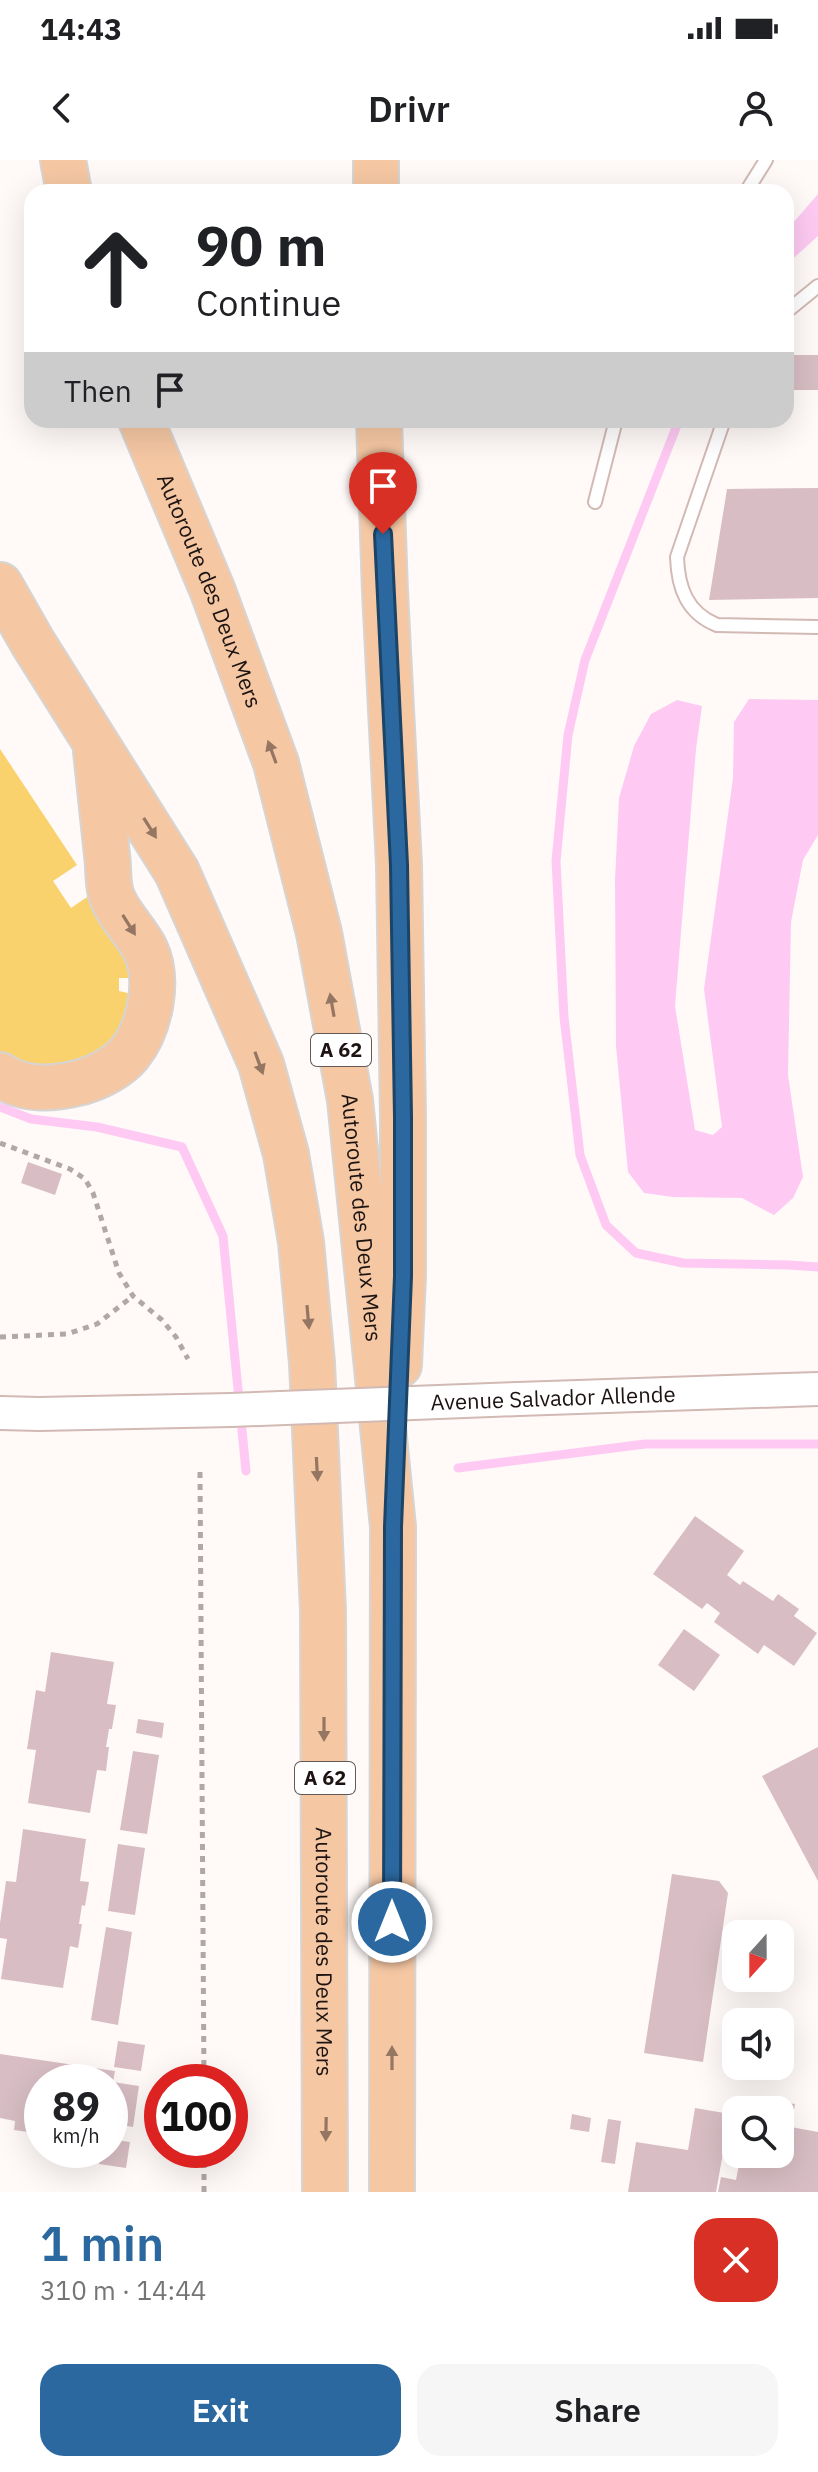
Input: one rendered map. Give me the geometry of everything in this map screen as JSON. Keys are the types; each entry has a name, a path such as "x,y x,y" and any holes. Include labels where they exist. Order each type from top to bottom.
{"highway":[{"path":"63,160 68,184"},
{"path":"376,160 376,184"},
{"name":"Autoroute des Deux Mers","path":"144,428 212,589 276,763 319,933 350,1100 393,1527 392,2192"},
{"path":"379,428 399,865 403,1101 403,1276 393,1527"},
{"name":"Autoroute des Deux Mers","path":"0,585 177,872 261,1064 286,1154 301,1242 312,1363 323,1611 325,2192"},
{"path":"0,601 33,643"},
{"path":"0,1075 29,1087 49,1088 88,1080 110,1070 131,1052 148,1014 152,992 146,951 112,897 95,741"}],"street":[{"name":"Avenue Salvador Allende","path":"0,1413 231,1410 818,1389"}],"lane":[{"path":"751,184 766,160"},
{"path":"794,306 818,286"},
{"path":"595,502 614,428"},
{"path":"721,428 677,557 678,580 687,603 703,620 717,625 818,627"}],"path":[{"path":"0,1143 70,1169 85,1179 93,1193 119,1273 133,1296 162,1320 176,1337 188,1359"},
{"path":"0,1337 67,1334 97,1324 133,1296"},
{"path":"200,1472 204,2064"},
{"path":"204,2168 204,2192"}],"shaded area":[{"path":"818,194 818,236 794,258 794,222"},
{"path":"749,699 818,700 818,835 803,860 791,922 788,1075 803,1177 793,1198 774,1215 742,1198 673,1197 644,1193 628,1172 616,1046 615,880 619,798 634,746 651,714 677,700 702,706 675,1006 695,1130 713,1135 722,1127 704,989 733,778 734,722"},
{"path":"0,749 77,865 53,881 71,908 93,893 136,978 119,978 119,991 136,995 130,1019 105,1053 62,1072 0,1059"}],"building":[{"path":"794,355 818,355 818,390 794,390"},
{"path":"818,488 818,598 709,600 727,489"},
{"path":"28,1162 62,1174 55,1195 21,1183"},
{"path":"695,1516 744,1551 727,1575 740,1585 743,1581 773,1601 778,1594 799,1609 794,1616 817,1633 794,1666 764,1645 758,1654 714,1622 720,1613 707,1603 702,1609 653,1574"},
{"path":"684,1629 720,1655 694,1691 658,1665"},
{"path":"51,1652 114,1662 107,1704 116,1705 106,1747 109,1747 106,1771 97,1770 90,1813 28,1803 36,1750 27,1749 36,1690 45,1692"},
{"path":"138,1719 164,1723 162,1738 136,1733"},
{"path":"818,1747 818,1881 762,1776"},
{"path":"133,1751 159,1755 147,1834 120,1830"},
{"path":"23,1829 86,1839 80,1881 89,1882 85,1906 82,1905 78,1948 70,1946 63,1988 1,1979 7,1939 0,1938 6,1881 16,1882"},
{"path":"118,1844 145,1848 135,1915 108,1911"},
{"path":"672,1874 719,1881 728,1893 703,2062 644,2053"},
{"path":"106,1927 132,1932 118,2025 91,2020"},
{"path":"118,2041 145,2045 141,2071 128,2069 128,2064 114,2064"},
{"path":"0,2054 68,2064 24,2064 24,2131 14,2130 15,2121 0,2118"},
{"path":"128,2084 139,2086 133,2127 128,2126"},
{"path":"695,2108 722,2113 722,2159 716,2192 628,2192 636,2142 688,2150"},
{"path":"572,2114 591,2118 589,2132 570,2129"},
{"path":"608,2119 621,2121 615,2164 601,2162"},
{"path":"794,2128 818,2132 818,2192 718,2192 721,2177 736,2180 738,2168 794,2168"}],"waterway":[{"path":"676,428 585,660 568,735 556,861 564,1017 580,1155 606,1225 636,1253 683,1263 818,1267"},
{"path":"0,1107 31,1119 97,1127 182,1147 223,1236 246,1471"},
{"path":"458,1468 645,1444 818,1444"}],"route":[{"path":"383,534 399,865 403,1117 403,1276 393,1527 392,1922"}]}
